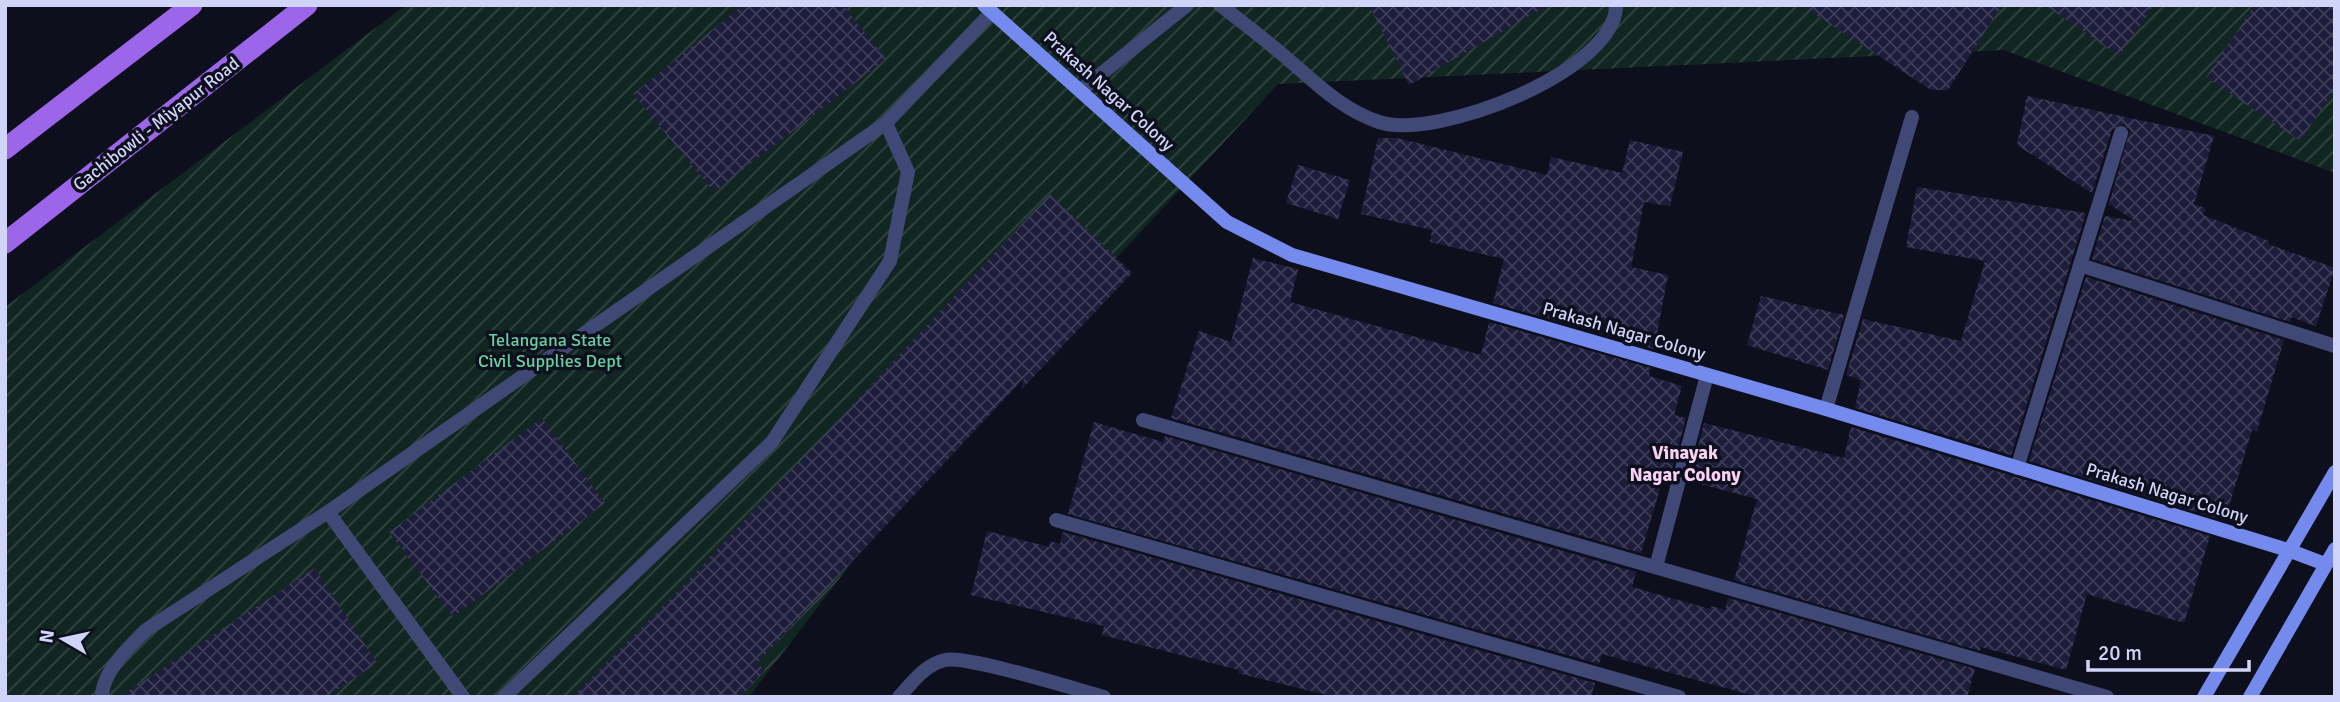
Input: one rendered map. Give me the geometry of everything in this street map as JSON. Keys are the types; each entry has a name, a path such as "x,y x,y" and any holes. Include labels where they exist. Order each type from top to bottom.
{"main road":[{"path":"5,149 192,5"},
{"name":"Gachibowli - Miyapur Road","path":"5,243 307,5"}],"street":[{"path":"1081,90 1187,5"},
{"path":"1220,5 1284,56 1324,94 1381,123 1416,125 1456,117 1522,95 1566,70 1599,46 1616,19 1616,5"},
{"path":"102,697 102,687 125,651 146,629 328,512 886,123 987,9"},
{"name":"Prakash Nagar Colony","path":"987,9 1227,222 1292,255 1826,409 2288,550 2325,564"},
{"path":"1826,409 1912,117"},
{"path":"504,697 772,442 890,261 908,172 886,123"},
{"path":"2017,468 2121,133"},
{"path":"2080,265 2335,345"},
{"path":"1656,567 1707,374"},
{"path":"1143,420 2107,697"},
{"path":"2204,697 2335,472"},
{"path":"328,512 463,697"},
{"path":"1056,520 1679,697"},
{"path":"2250,697 2335,549"},
{"path":"899,697 924,669 947,660 970,662 1104,697"}],"green space":[{"name":"Telangana State Civil Supplies Dept","path":"406,5 2335,5 2335,173 2004,50 1278,84 936,452 749,697 5,697 5,307"}],"building":[{"path":"743,5 843,5 886,59 714,192 633,94"},
{"path":"1369,5 1548,5 1409,85"},
{"path":"1801,5 2002,5 1948,90 1931,90"},
{"path":"2045,5 2154,5 2119,56"},
{"path":"2255,5 2335,5 2335,89 2300,141 2206,77"},
{"path":"2027,96 2214,136 2194,204 2205,208 2203,215 2269,241 2268,244 2335,268 2316,326 2291,317 2290,322 2092,259 2105,216 2135,221 2109,204 2130,130 2123,124 2112,130 2092,193 2017,145"},
{"path":"1378,138 1397,138 1547,175 1551,157 1622,173 1630,140 1683,152 1670,206 1644,202 1631,267 1668,275 1654,349 1493,303 1504,259 1430,242 1432,230 1361,214"},
{"path":"1298,165 1350,180 1338,219 1286,203"},
{"path":"1917,187 2086,213 2011,455 1855,408 1861,380 1846,375 1863,319 1961,341 1985,261 1906,247"},
{"path":"1050,194 1132,273 1021,390 1024,378 757,663 765,670 740,697 572,697 681,588"},
{"path":"1253,258 1298,269 1290,302 1481,355 1489,322 1651,368 1649,376 1682,386 1674,415 1686,418 1670,477 1664,475 1641,553 1171,418 1199,331 1231,342"},
{"path":"2086,277 2284,340 2257,431 2252,430 2229,506 2220,503 2216,518 2029,461"},
{"path":"1761,296 1844,315 1828,370 1747,345"},
{"path":"542,418 605,503 453,617 389,532"},
{"path":"1094,422 1163,442 1165,436 1636,572 1632,587 1710,609 1711,606 1725,610 1728,598 1975,669 1967,697 1758,697 1602,654 1599,664 1068,514"},
{"path":"1704,423 1844,458 1851,427 2210,536 2184,623 2087,594 2066,670 1981,647 1980,651 1734,580 1757,499 1689,481"},
{"path":"987,531 1049,547 1050,541 1060,544 1063,532 1595,683 1591,697 1335,697 1238,673 1239,670 1102,635 1104,626 971,595"},
{"path":"315,568 377,663 326,697 119,697"}],"district":[{"name":"Vinayak Nagar Colony","path":"1685,463"}]}
